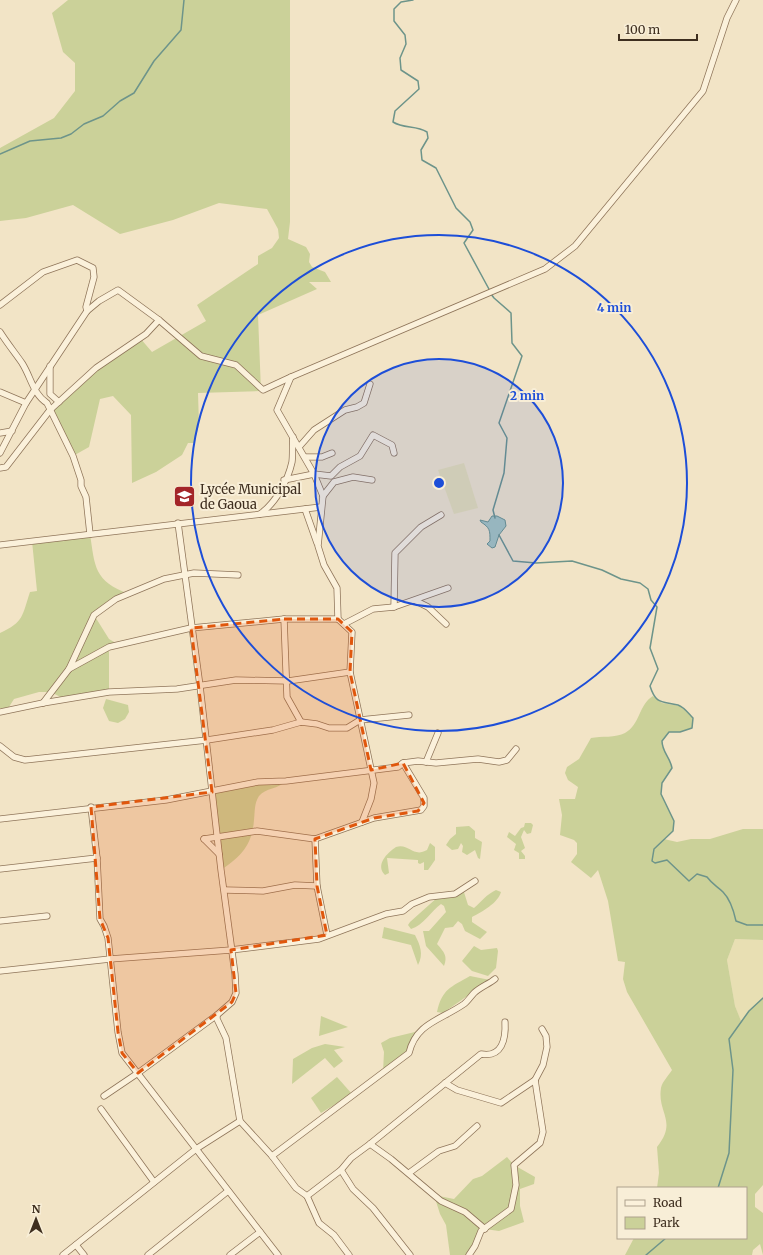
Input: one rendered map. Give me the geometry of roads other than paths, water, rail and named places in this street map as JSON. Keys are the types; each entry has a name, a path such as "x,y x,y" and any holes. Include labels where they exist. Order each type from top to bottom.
{"street":[{"path":"0,453 34,389 87,312 99,301 118,290 158,320 201,356 236,365 263,390 545,268 575,246 703,91 727,18 736,0"},
{"path":"0,305 43,272 77,260 93,268 94,277 86,307 87,312"},
{"path":"0,468 6,467 50,410 96,368 146,334 158,320"},
{"path":"0,332 22,364 32,381 34,389 50,410 73,456 81,480 81,486 86,497 90,534"},
{"path":"50,366 50,394 59,402"},
{"path":"291,377 277,410 305,457 323,496"},
{"path":"299,447 314,430 345,410 357,407 364,403 370,384"},
{"path":"0,392 26,403"},
{"path":"0,433 12,431"},
{"path":"284,480 314,474 332,476 340,467 360,456 373,435 392,445 394,453"},
{"path":"259,514 270,507 292,462 293,436"},
{"path":"305,457 322,457 332,453"},
{"path":"318,546 323,496 334,482 353,478 372,480"},
{"path":"0,545 321,507"},
{"path":"305,509 324,565 337,588 338,619"},
{"path":"394,607 395,553 421,527 440,515"},
{"path":"104,1096 217,1015 232,1002 236,993 200,686 178,524"},
{"path":"43,703 68,669 94,615 116,599 164,578 194,573 238,575"},
{"path":"344,624 373,609 394,607 416,601 429,594 448,588"},
{"path":"416,601 428,607 446,624"},
{"path":"68,669 109,647 191,628 284,619 338,619 352,632 350,672 374,783 371,799 362,822"},
{"path":"284,619 288,681 287,697 302,722"},
{"path":"0,712 109,692 200,686 236,680 288,681 350,672"},
{"path":"0,746 14,757 25,760 206,740 273,730 302,722 329,728 347,728 360,720 409,715"},
{"path":"426,762 438,732"},
{"path":"0,819 91,807 166,800 258,782 286,781 398,767 403,764 478,759 499,762 507,760 516,749"},
{"path":"219,854 214,847 204,839 257,831 315,839 374,818 418,811 424,806 424,798 403,764"},
{"path":"91,807 97,858 100,919 108,938 118,1032 122,1053 278,1255"},
{"path":"315,839 317,886 327,935"},
{"path":"0,869 97,858"},
{"path":"0,971 110,959 231,950 319,939 386,914 403,911 412,904 429,897 455,894 475,881"},
{"path":"225,890 263,891 295,885 317,886"},
{"path":"0,921 47,916"},
{"path":"272,1156 409,1054 412,1042 424,1027 465,1003 476,991 495,980"},
{"path":"217,1015 217,1019 226,1038 240,1121 272,1156 296,1188 307,1196 319,1223 334,1235 349,1255"},
{"path":"307,1196 341,1170 351,1158 481,1054 492,1055 496,1053 506,1034 505,1022"},
{"path":"445,1083 457,1090 502,1103 535,1080 543,1064 547,1047 546,1036 542,1029"},
{"path":"469,1255 475,1246 481,1231 511,1209 516,1186 514,1165 540,1143 543,1132 535,1080"},
{"path":"101,1109 154,1182"},
{"path":"63,1255 196,1149 240,1121"},
{"path":"409,1173 439,1152 455,1146 477,1126"},
{"path":"370,1144 409,1173 441,1201 465,1212 485,1229"},
{"path":"341,1170 353,1189 373,1208 410,1255"},
{"path":"148,1255 228,1192"},
{"path":"230,1255 260,1232"},
{"path":"76,1245 84,1255"}],"water":[{"path":"492,516 497,516 505,520 506,526 499,535 495,547 492,548 487,544 490,541 489,530 480,520 488,522"}],"waterway":[{"path":"0,154 30,141 61,138 71,134 84,124 103,116 120,101 134,93 154,61 181,30 184,0"},
{"path":"413,0 401,2 394,9 394,21 405,35 406,44 400,58 401,70 418,81 419,89 395,111 393,122 401,126 419,128 427,132 428,138 421,150 422,160 436,168 456,208 470,222 473,230 464,243 490,291"},
{"path":"491,294 511,313 512,343 522,356 499,423 507,438 504,473 493,510 495,518"},
{"path":"499,535 513,561 536,563 572,561 602,570 621,579 640,583 648,589 651,600 657,607 650,648 658,669 650,686 652,692 660,701 680,706 693,718 692,728 680,732 669,732 662,741 663,748 672,768 662,783 661,794 674,821 673,831 654,849 652,861 655,863 667,860 689,881 697,874 707,877 728,898 736,921 747,925 763,925"},
{"path":"718,1187 729,1153 733,1070 729,1039 749,1011 763,998"},
{"path":"646,1255 665,1239"}],"place":[{"name":"Lycée Municipal de Gaoua","path":"185,496"}]}
